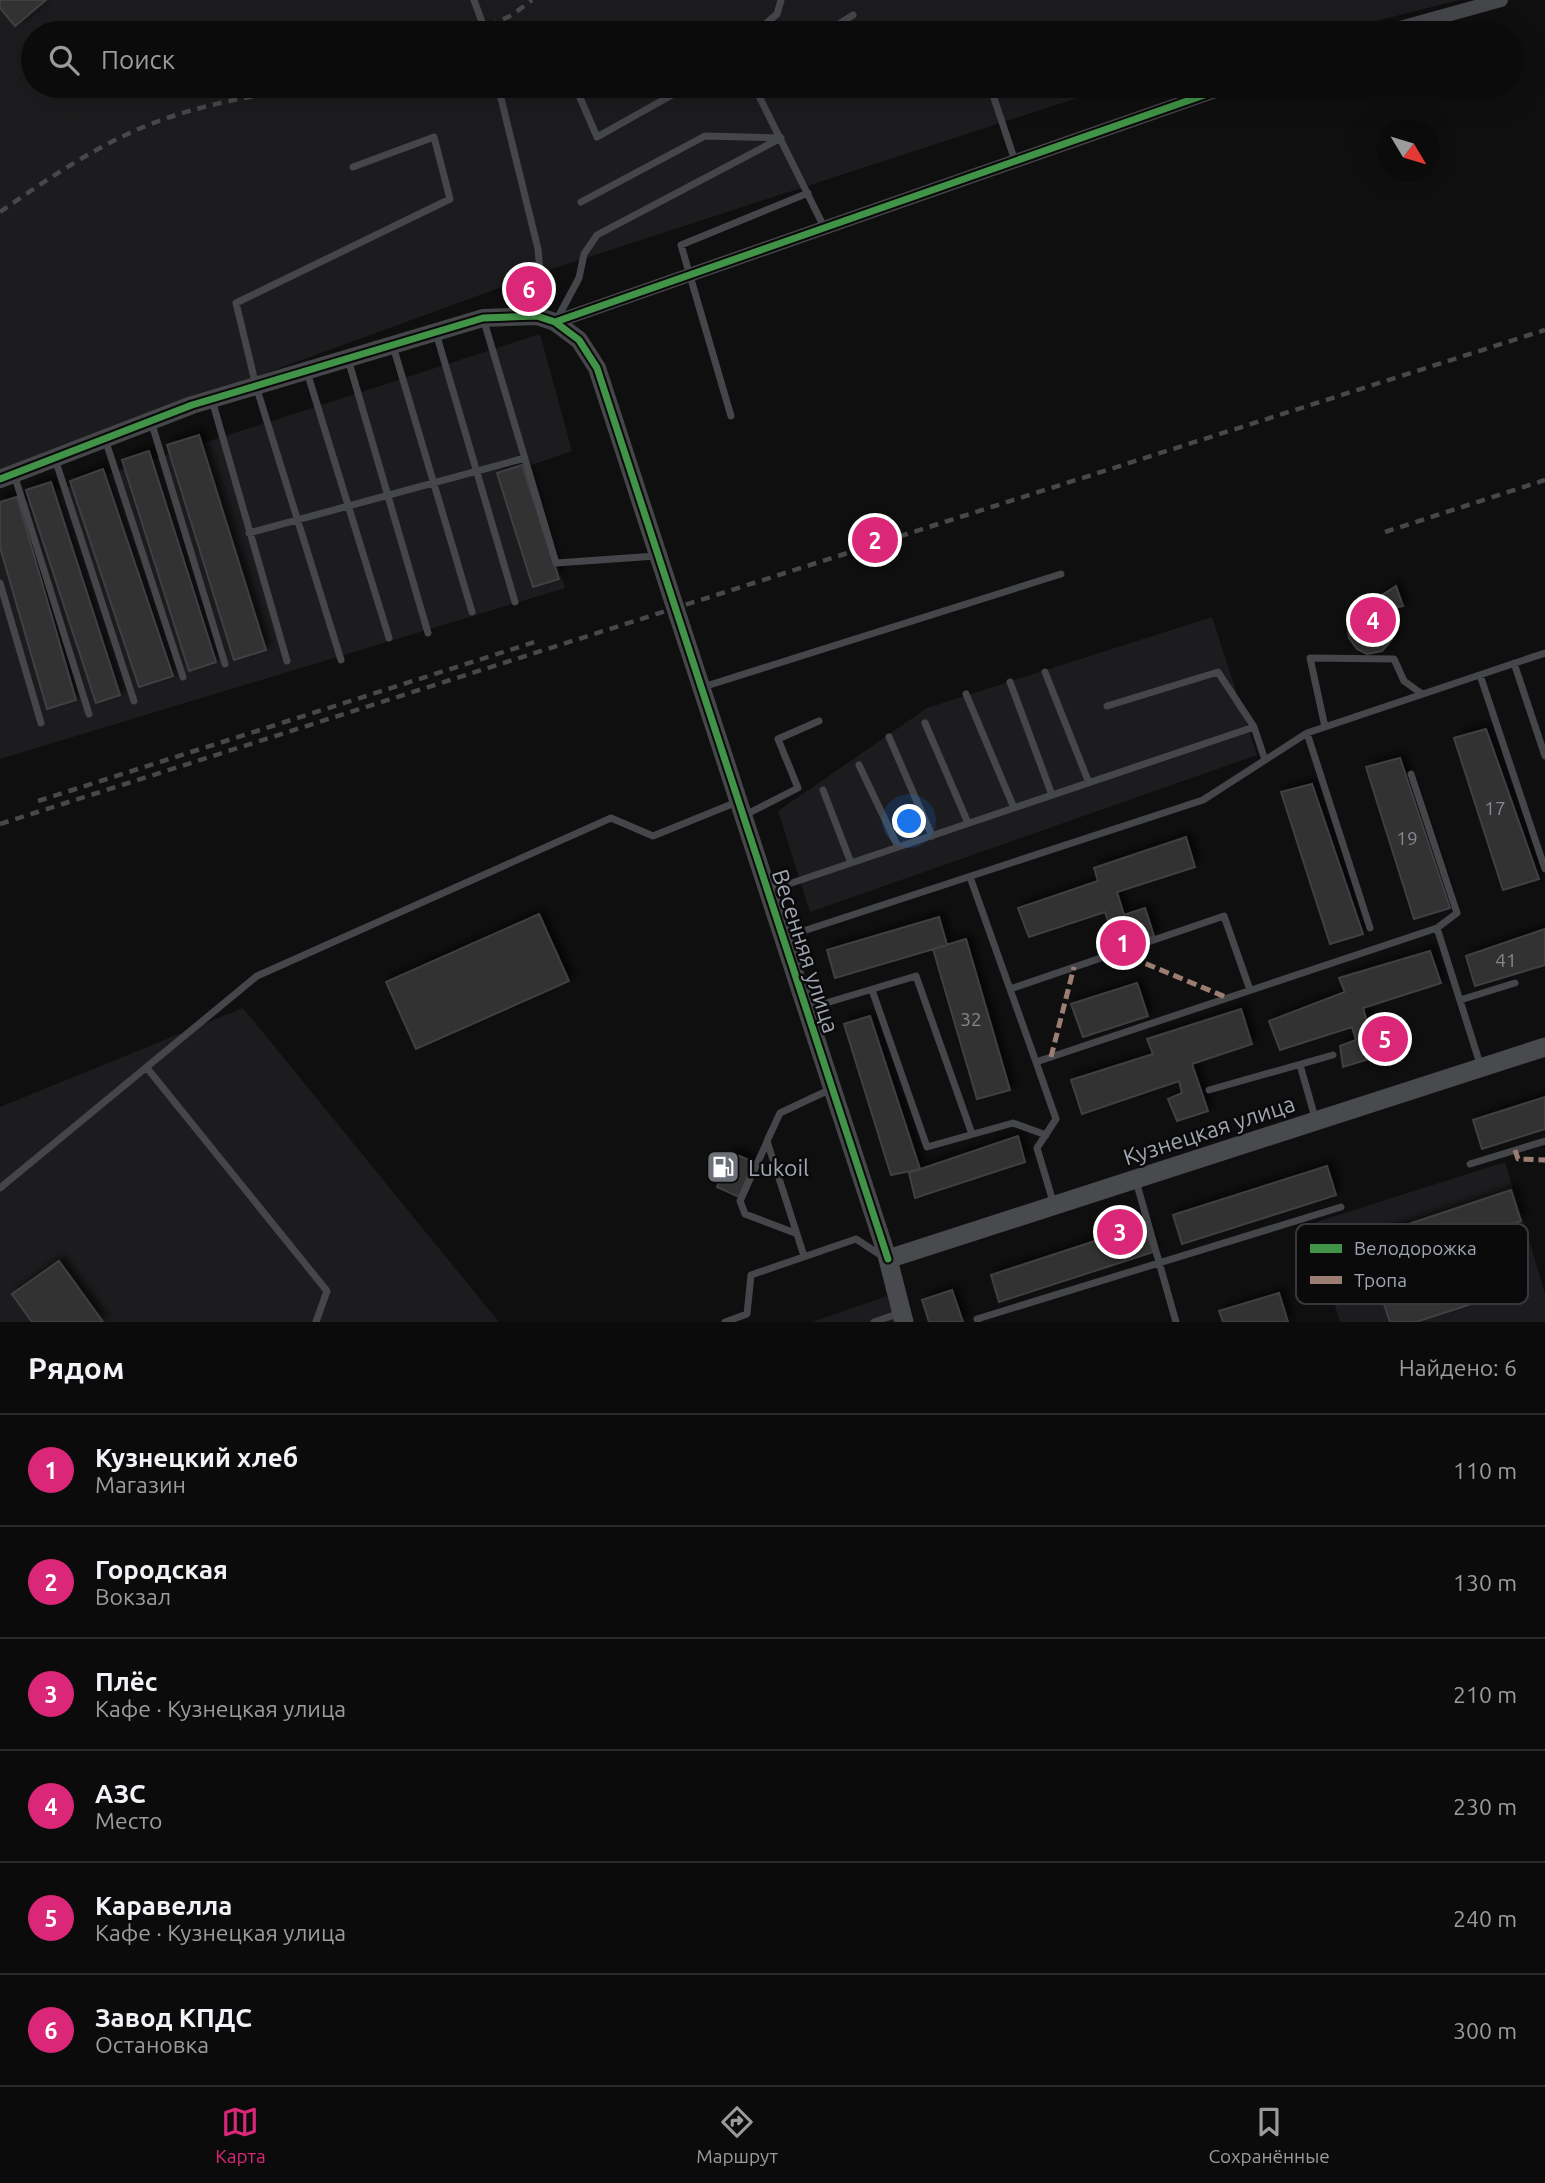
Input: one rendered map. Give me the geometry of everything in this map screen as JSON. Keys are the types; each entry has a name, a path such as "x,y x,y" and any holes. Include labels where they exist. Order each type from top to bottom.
{"main road":[{"name":"Кузнецкая улица","path":"888,1259 1545,1047"},
{"name":"Весенняя улица","path":"888,1259 903,1317"}],"street":[{"path":"1425,21 1501,0"},
{"path":"7,477 212,399 483,318 513,315 550,320 689,275 1196,98"},
{"name":"Весенняя улица","path":"550,320 579,340 597,368 699,689 888,1259"}],"lane":[{"path":"474,0 482,21"},
{"path":"770,21 777,15 781,0"},
{"path":"844,21 853,15"},
{"path":"501,98 538,249 550,320"},
{"path":"580,98 597,137 667,98"},
{"path":"760,98 824,227"},
{"path":"994,98 1015,161"},
{"path":"581,202 705,136 781,138"},
{"path":"341,660 256,386 236,303 450,199 434,137 353,167"},
{"path":"550,320 579,278 584,254 597,235 781,138"},
{"path":"731,416 681,245 808,193"},
{"path":"483,318 556,563 657,556"},
{"path":"435,332 515,602"},
{"path":"393,345 472,612"},
{"path":"348,358 428,633"},
{"path":"307,371 351,506 389,638"},
{"path":"212,399 287,661"},
{"path":"151,421 225,664"},
{"path":"105,439 183,677"},
{"path":"249,533 525,457"},
{"path":"55,458 134,701"},
{"path":"7,477 89,714"},
{"path":"699,689 1061,574"},
{"path":"0,583 41,723"},
{"path":"782,938 1203,800 1307,733 1545,653"},
{"path":"1325,727 1310,658 1394,659 1404,681 1422,694"},
{"path":"1514,663 1545,756"},
{"path":"1045,672 1089,783"},
{"path":"1108,706 1218,672 1254,727 1265,760"},
{"path":"1480,675 1545,869"},
{"path":"1010,682 1052,795"},
{"path":"966,694 1014,808"},
{"path":"0,1188 257,976 611,818 653,836 739,810 799,788 778,739 819,720"},
{"path":"925,723 968,823"},
{"path":"766,892 1254,727"},
{"path":"1307,733 1370,928"},
{"path":"889,737 932,836"},
{"path":"859,765 898,847"},
{"path":"1036,1062 1437,928 1457,913 1411,774"},
{"path":"823,790 851,863"},
{"path":"970,877 1056,1119 1037,1148 1055,1206"},
{"path":"1010,989 1224,916 1250,990"},
{"path":"1437,928 1482,1068"},
{"path":"805,1010 916,976 972,1134"},
{"path":"1460,1000 1515,983"},
{"path":"872,990 926,1147 1013,1123 1046,1135"},
{"path":"1209,1090 1333,1055"},
{"path":"1300,1065 1317,1121"},
{"path":"147,1068 327,1291 316,1322"},
{"path":"795,1233 745,1214 740,1201 780,1113 831,1088"},
{"path":"767,1141 804,1256"},
{"path":"1470,1164 1545,1141"},
{"path":"1136,1180 1176,1322"},
{"path":"978,1322 977,1318 1340,1207"},
{"path":"725,1322 747,1314 751,1275 856,1239 888,1259"},
{"path":"874,1322 903,1317"}],"shaded area":[{"path":"0,0 1460,0 1376,21 21,21 21,98 1077,98 543,272 0,470"},
{"path":"540,334 572,451 529,466 565,588 0,759 0,509"},
{"path":"1212,617 1257,755 810,912 778,811 927,708"},
{"path":"243,1008 499,1322 0,1322 0,1107"},
{"path":"1505,1162 1524,1224 1310,1224"},
{"path":"1528,1237 1545,1293 1545,1322 1340,1322 1334,1304 1528,1304"},
{"path":"887,1296 895,1322 812,1322"}],"building":[{"path":"0,0 46,0 15,26 0,8"},
{"path":"199,435 266,650 234,660 167,445"},
{"path":"149,451 216,662 189,671 122,460"},
{"path":"522,465 559,579 533,587 497,473"},
{"path":"103,469 173,676 139,687 70,481"},
{"path":"51,482 120,695 96,703 26,490"},
{"path":"17,497 76,700 47,709 0,547 0,502"},
{"path":"1396,586 1403,606 1393,608 1392,639 1382,651 1367,654 1357,649 1349,638 1348,626 1373,601"},
{"path":"1486,729 1539,879 1503,890 1454,738"},
{"path":"1400,758 1450,908 1414,919 1366,767"},
{"path":"1312,784 1363,934 1330,944 1281,792"},
{"path":"1186,837 1195,867 1117,892 1124,915 1145,908 1154,936 1117,949 1105,912 1029,937 1018,908 1098,881 1094,868"},
{"path":"539,914 569,981 416,1049 386,982"},
{"path":"939,917 947,945 835,978 827,950"},
{"path":"1545,929 1545,965 1475,986 1466,956"},
{"path":"966,939 1010,1090 977,1099 933,949"},
{"path":"1430,951 1441,983 1363,1008 1369,1029 1393,1023 1401,1049 1343,1067 1340,1046 1356,1040 1352,1027 1280,1050 1269,1021 1345,992 1339,978"},
{"path":"1137,983 1148,1016 1083,1037 1071,1004"},
{"path":"1241,1009 1252,1044 1192,1064 1208,1111 1177,1121 1168,1099 1182,1093 1179,1081 1082,1114 1071,1080 1153,1054 1147,1039"},
{"path":"870,1016 920,1169 891,1175 844,1024"},
{"path":"1545,1097 1545,1129 1482,1149 1473,1120"},
{"path":"1018,1136 1025,1162 915,1198 909,1173"},
{"path":"732,1153 754,1162 739,1197 717,1187 721,1177 708,1172 714,1157 727,1162"},
{"path":"1327,1166 1336,1195 1182,1244 1173,1215"},
{"path":"1511,1190 1521,1221 1512,1224 1409,1224"},
{"path":"1144,1225 1153,1252 999,1302 991,1275"},
{"path":"59,1261 103,1322 32,1322 12,1294"},
{"path":"952,1290 963,1322 929,1322 922,1300"},
{"path":"1279,1293 1288,1322 1223,1322 1219,1311"},
{"path":"1384,1304 1471,1304 1416,1322 1390,1322"}],"railway":[{"path":"499,21 532,0"},
{"path":"0,212 56,174 135,131 175,115 244,98"},
{"path":"0,824 1545,330"},
{"path":"1385,532 1545,480"},
{"path":"38,801 538,641"}],"marked path":[{"path":"1118,952 1228,998"},
{"path":"1051,1057 1074,967"},
{"path":"1515,1150 1518,1159 1545,1160"}],"cycle path":[{"path":"555,322 1196,98"},
{"path":"0,479 192,405 483,318 537,316 555,322 579,340 597,368 888,1259"}],"place":[{"name":"Завод КПДС","path":"529,289"},
{"name":"Городская","path":"875,540"},
{"name":"АЗС","path":"1373,620"},
{"name":"Кузнецкий хлеб","path":"1123,943"},
{"name":"Каравелла","path":"1385,1039"},
{"name":"Lukoil","path":"723,1167"},
{"name":"Плёс","path":"1120,1232"}]}
